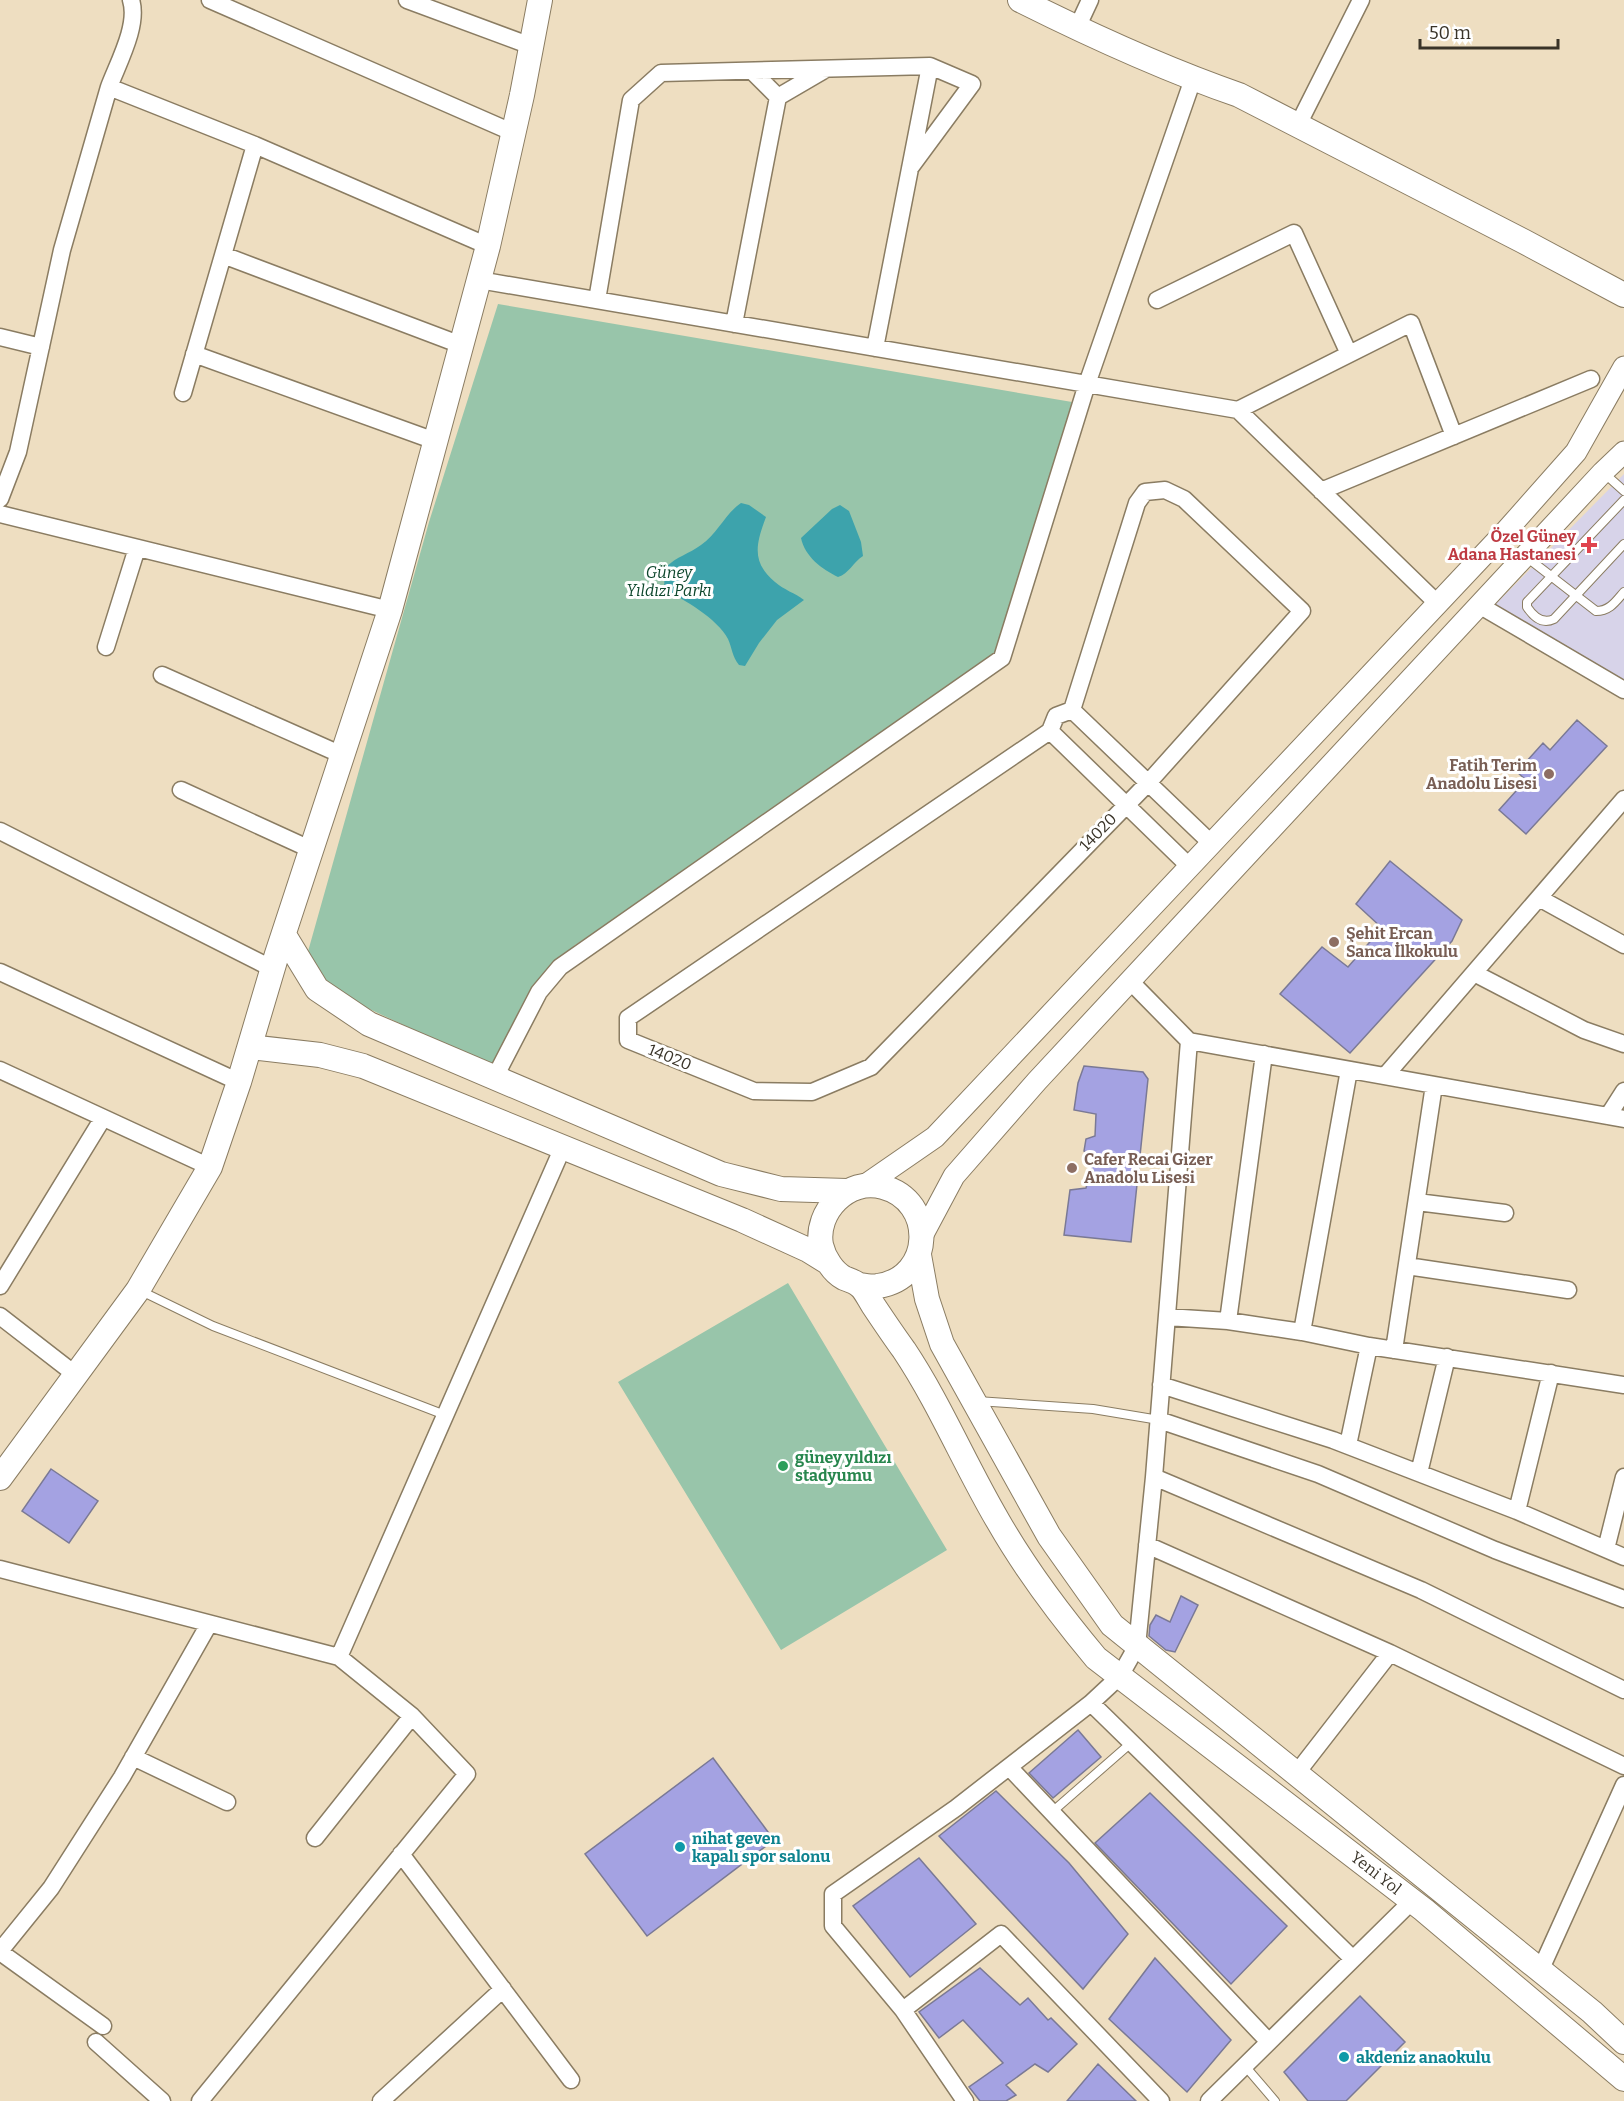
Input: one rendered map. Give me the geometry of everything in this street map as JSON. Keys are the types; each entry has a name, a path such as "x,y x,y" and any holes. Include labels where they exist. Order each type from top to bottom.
{"main road":[{"path":"0,1478 138,1290 210,1167 390,610 488,246 514,133 540,0"},
{"path":"1020,0 1192,79 1239,95 1624,295"},
{"path":"284,935 317,988 369,1024 721,1174 781,1189 855,1189 880,1186 897,1192 911,1203 920,1218 920,1246 927,1299 942,1344 1048,1536 1112,1625 1592,2012 1624,2042"},
{"path":"250,1047 320,1055 363,1066 780,1237 829,1263"},
{"path":"855,1189 833,1202 824,1217 822,1247 829,1263 840,1276 860,1285 878,1286 895,1281 909,1270 920,1246"},
{"name":"Yeni Yol","path":"860,1285 918,1372 998,1522 1054,1608 1096,1658 1412,1901 1624,2079"}],"street":[{"path":"0,499 18,452 62,250 109,87 134,17 131,0"},
{"path":"210,0 514,133"},
{"path":"407,0 531,46"},
{"path":"1077,28 1090,0"},
{"path":"1298,125 1361,0"},
{"path":"875,348 930,66"},
{"path":"597,300 631,99 661,73 930,66 972,84 910,168"},
{"path":"734,324 778,98 827,69"},
{"path":"752,71 778,98"},
{"path":"495,1077 539,992 560,967 1002,658 1087,384 1192,79"},
{"path":"109,87 255,145 488,246"},
{"path":"183,393 255,145"},
{"path":"1157,300 1294,232 1349,354"},
{"path":"223,255 461,345"},
{"path":"479,280 1238,410 1438,604"},
{"path":"1238,410 1411,323 1454,436"},
{"path":"0,337 41,347"},
{"path":"195,354 435,441"},
{"path":"855,1189 935,1137 1438,604 1576,452 1624,367"},
{"path":"1321,491 1591,379"},
{"path":"920,1246 954,1176 1037,1082 1624,452"},
{"path":"1072,710 1137,503 1145,492 1165,490 1184,499 1302,611 1148,783 1125,804"},
{"path":"0,514 390,610"},
{"path":"106,647 137,548"},
{"path":"1479,605 1624,690"},
{"path":"162,675 342,756"},
{"path":"1072,710 1212,844"},
{"path":"1072,710 1056,716 1050,731 1190,867"},
{"name":"14020","path":"1050,731 628,1018 628,1040 754,1091 812,1092 871,1067 1125,804"},
{"path":"181,790 312,850"},
{"path":"1385,1076 1624,799"},
{"path":"0,831 273,969"},
{"path":"1539,898 1624,945"},
{"path":"0,972 239,1082"},
{"path":"1474,973 1584,1030 1624,1044"},
{"path":"1130,981 1189,1041 1616,1117 1624,1091"},
{"path":"965,2101 903,2010 833,1926 833,1894 956,1808 1091,1703 1120,1676 1137,1646 1159,1420 1189,1041"},
{"path":"1228,1321 1264,1054"},
{"path":"0,1070 210,1167"},
{"path":"1302,1332 1349,1070"},
{"path":"1395,1350 1434,1085"},
{"path":"0,1286 103,1118"},
{"path":"339,1658 563,1147"},
{"path":"1417,1202 1505,1213"},
{"path":"1407,1266 1568,1290"},
{"path":"0,1316 76,1375"},
{"path":"1167,1317 1228,1321 1302,1332 1369,1346 1624,1385"},
{"path":"1348,1445 1369,1346"},
{"path":"1419,1473 1447,1357"},
{"path":"1517,1512 1551,1373"},
{"path":"1161,1385 1348,1445 1624,1557"},
{"path":"1159,1420 1318,1474 1495,1550 1624,1599"},
{"path":"1154,1477 1421,1590 1624,1690"},
{"path":"1606,1549 1624,1477"},
{"path":"1147,1545 1390,1653 1624,1766"},
{"path":"0,1569 339,1658 412,1716 467,1773 200,2101"},
{"path":"103,2026 0,1952 51,1888 133,1757 209,1624"},
{"path":"1296,1774 1390,1653"},
{"path":"1091,1703 1353,1959"},
{"path":"315,1838 412,1716"},
{"path":"133,1757 226,1802"},
{"path":"1009,1767 1269,2042"},
{"path":"1540,1971 1624,1785"},
{"path":"401,1854 571,2080"},
{"path":"1209,2101 1412,1901"},
{"path":"903,2010 1001,1934 1161,2101"},
{"path":"381,2101 503,1989"},
{"path":"96,2042 162,2101"}],"lane":[{"path":"1603,472 1624,490"},
{"path":"1624,500 1527,602 1527,607 1543,622 1554,619 1624,544"},
{"path":"1525,556 1596,611 1603,611 1613,605 1624,591"},
{"path":"138,1290 213,1326 445,1415"},
{"path":"973,1400 1093,1409 1159,1420"},
{"path":"1052,1812 1131,1743"},
{"path":"1245,2066 1275,2101"}],"shaded area":[{"name":"Özel Güney Adana Hastanesi","path":"1624,474 1624,699 1484,616"}],"green space":[{"name":"Güney Yıldızı Parkı","path":"498,304 1072,402 1002,658 785,811 575,945 531,999 495,1077 414,1030 331,991 307,955 429,522"},
{"name":"güney yıldızı stadyumu","path":"788,1283 947,1550 781,1650 618,1382"}],"water":[{"path":"741,503 749,505 766,517 758,552 759,560 767,575 778,585 804,600 777,620 745,666 739,665 728,639 716,624 699,610 664,589 665,568 707,540"},
{"path":"840,505 849,511 861,542 863,556 838,577 810,557 801,538 832,509"}],"building":[{"path":"1577,720 1607,746 1526,834 1499,810 1526,780 1517,772 1543,743 1550,750"},
{"path":"1390,861 1462,920 1452,941 1350,1053 1280,994 1322,947 1348,967 1382,928 1356,904"},
{"path":"1084,1066 1143,1072 1148,1079 1131,1242 1064,1235 1070,1190 1086,1188 1095,1156 1084,1151 1086,1139 1095,1136 1096,1114 1074,1110 1078,1083"},
{"path":"51,1469 98,1501 69,1543 22,1511"},
{"path":"1181,1596 1198,1605 1175,1652 1166,1650 1149,1636 1150,1625 1156,1615 1170,1622"},
{"path":"1078,1730 1101,1757 1053,1798 1029,1773"},
{"name":"nihat geven kapalı spor salonu","path":"713,1758 774,1840 647,1936 585,1854"},
{"path":"996,1791 1069,1863 1128,1934 1083,1989 939,1836"},
{"path":"1150,1793 1287,1926 1231,1984 1095,1843"},
{"path":"919,1858 976,1924 910,1977 853,1906"},
{"path":"1155,1958 1231,2040 1187,2092 1109,2019"},
{"path":"980,1968 1020,2005 1028,1998 1048,2020 1051,2018 1077,2044 1048,2072 1035,2064 1006,2085 1016,2095 1006,2101 980,2101 969,2087 1003,2063 963,2020 939,2038 919,2012"},
{"name":"akdeniz anaokulu","path":"1360,1996 1405,2042 1346,2101 1308,2101 1284,2072"},
{"path":"1098,2064 1136,2101 1067,2101"}],"place":[{"name":"Özel Güney Adana Hastanesi","path":"1589,545"},
{"name":"Fatih Terim Anadolu Lisesi","path":"1549,774"},
{"name":"Şehit Ercan Sanca İlkokulu","path":"1334,942"},
{"name":"Cafer Recai Gizer Anadolu Lisesi","path":"1072,1168"},
{"name":"güney yıldızı stadyumu","path":"783,1466"},
{"name":"nihat geven kapalı spor salonu","path":"680,1847"},
{"name":"akdeniz anaokulu","path":"1344,2057"}]}
